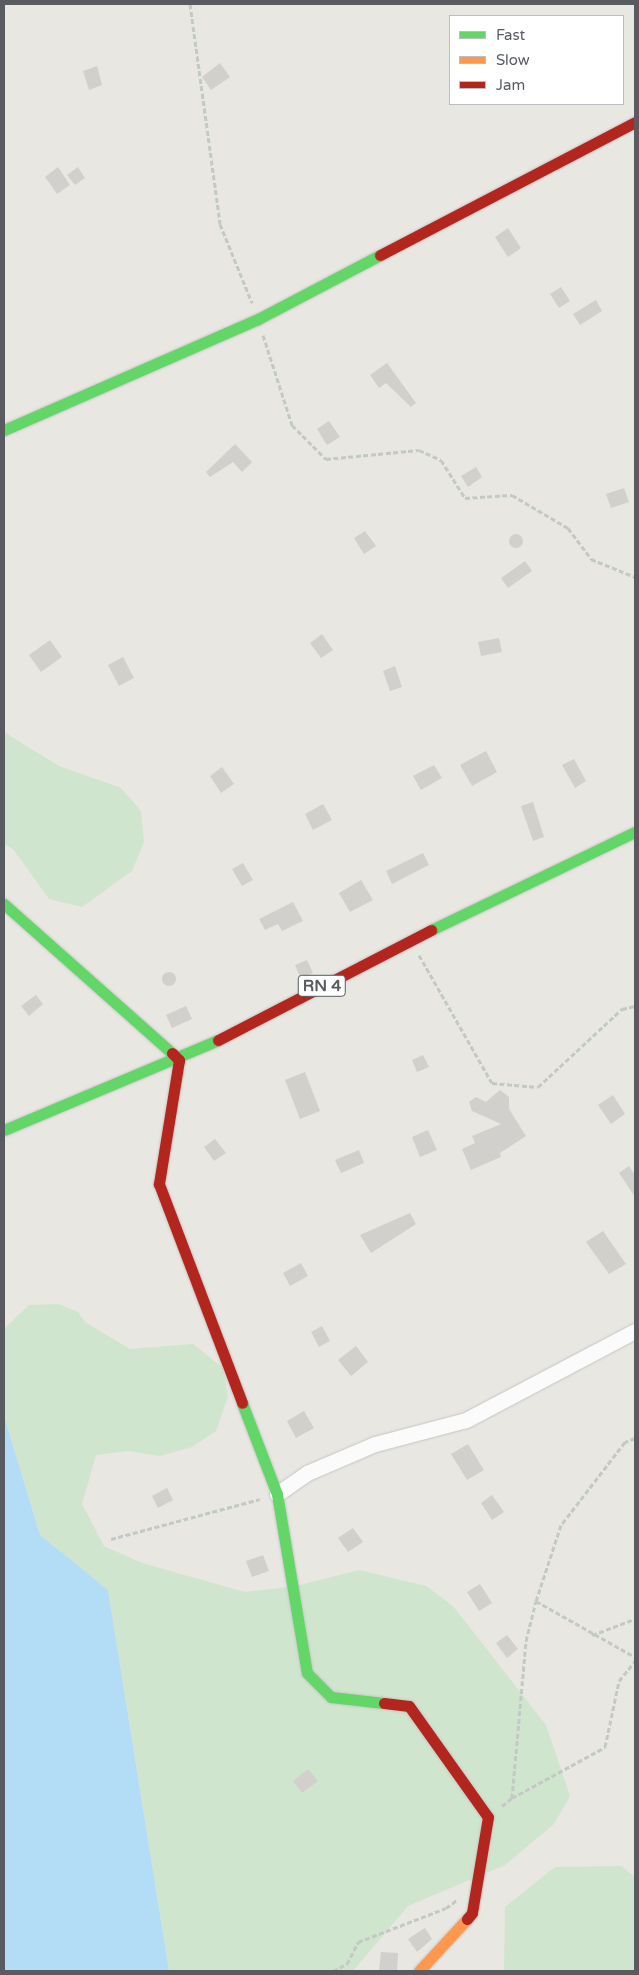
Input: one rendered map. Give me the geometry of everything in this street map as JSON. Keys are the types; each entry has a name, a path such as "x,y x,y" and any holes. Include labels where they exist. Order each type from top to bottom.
{"street":[{"path":"4,430 258,320 635,122"},
{"name":"RN 4","path":"4,1130 179,1060 411,940 635,832"},
{"path":"4,904 179,1060 159,1184 277,1494 307,1673 331,1697 409,1706 488,1817 474,1885 472,1913 419,1971"},
{"path":"277,1494 307,1473 375,1444 466,1420 635,1331"}],"path":[{"path":"190,4 220,224 258,320 292,425 326,459 419,450 441,460 464,498 512,495 568,528 591,559 635,577"},
{"path":"411,940 492,1083 538,1088 622,1009 635,1006"},
{"path":"512,1798 526,1641 536,1601 561,1525 626,1442 635,1438"},
{"path":"111,1540 277,1494"},
{"path":"488,1817 512,1798 605,1747 619,1681 635,1659 591,1636 536,1601"},
{"path":"591,1636 635,1619"},
{"path":"333,1971 347,1964 358,1942 446,1908 474,1885"}],"green space":[{"path":"4,732 59,766 121,788 141,811 144,842 132,871 82,907 49,899 13,849 4,844"},
{"path":"59,1304 78,1312 85,1322 130,1349 193,1344 223,1368 228,1396 216,1431 192,1447 160,1456 128,1451 96,1455 82,1504 104,1546 142,1563 245,1592 296,1586 359,1570 426,1586 453,1606 546,1725 570,1796 554,1824 505,1865 408,1906 353,1971 169,1971 108,1590 40,1535 4,1416 4,1329 29,1305"},
{"path":"621,1866 635,1877 635,1971 504,1971 505,1907 555,1867"}],"water":[{"path":"4,1416 40,1535 108,1590 169,1971 4,1971"}],"building":[{"path":"220,63 230,77 211,90 202,77"},
{"path":"97,66 102,85 89,90 83,71"},
{"path":"58,167 70,185 57,194 45,177"},
{"path":"78,167 85,178 75,185 67,175"},
{"path":"508,228 521,248 508,257 495,237"},
{"path":"561,287 570,301 559,308 550,294"},
{"path":"596,300 602,311 580,325 573,314"},
{"path":"387,363 416,403 411,407 386,383 379,388 370,375"},
{"path":"329,421 340,437 327,445 317,429"},
{"path":"235,444 252,462 242,472 233,462 210,477 206,472"},
{"path":"476,467 482,477 468,487 461,476"},
{"path":"624,488 629,502 611,508 606,494"},
{"path":"365,531 376,546 364,554 354,538"},
{"path":"516,534 521,536 523,541 521,546 516,548 511,546 509,541 511,536"},
{"path":"525,561 532,571 508,588 501,578"},
{"path":"322,634 333,650 321,658 310,643"},
{"path":"499,638 502,652 481,656 478,642"},
{"path":"50,640 62,657 41,672 29,655"},
{"path":"123,657 134,678 119,686 108,665"},
{"path":"395,666 402,687 390,691 383,671"},
{"path":"486,751 497,772 472,786 460,765"},
{"path":"574,759 586,781 575,788 562,765"},
{"path":"434,765 442,778 421,790 413,776"},
{"path":"222,767 234,784 221,793 210,776"},
{"path":"533,802 544,837 533,841 521,806"},
{"path":"323,804 332,820 313,830 305,814"},
{"path":"423,853 429,865 392,884 386,871"},
{"path":"243,863 253,880 242,886 232,869"},
{"path":"361,880 373,900 350,912 339,893"},
{"path":"293,902 303,921 282,931 278,924 265,930 259,919"},
{"path":"307,960 313,973 301,979 295,965"},
{"path":"169,972 174,974 176,979 174,984 169,986 164,984 162,979 164,974"},
{"path":"36,995 43,1004 29,1016 21,1006"},
{"path":"186,1006 192,1019 172,1028 166,1015"},
{"path":"423,1055 429,1067 417,1072 412,1060"},
{"path":"305,1072 320,1111 300,1119 285,1080"},
{"path":"500,1090 509,1097 509,1109 526,1136 500,1153 501,1157 471,1170 462,1149 475,1143 472,1136 501,1124 472,1111 469,1102 476,1097 486,1102"},
{"path":"613,1095 625,1114 611,1124 598,1105"},
{"path":"428,1130 437,1150 420,1157 412,1137"},
{"path":"215,1139 226,1153 214,1161 204,1147"},
{"path":"359,1150 364,1163 341,1173 335,1160"},
{"path":"629,1166 635,1175 635,1197 619,1173"},
{"path":"410,1213 416,1224 371,1253 360,1235"},
{"path":"603,1231 626,1264 609,1274 586,1242"},
{"path":"301,1263 308,1276 290,1286 283,1273"},
{"path":"322,1326 330,1341 319,1347 311,1332"},
{"path":"356,1346 368,1362 351,1376 338,1360"},
{"path":"304,1411 314,1428 296,1438 287,1421"},
{"path":"468,1444 484,1470 467,1480 451,1454"},
{"path":"167,1488 173,1500 158,1508 152,1496"},
{"path":"492,1495 504,1512 492,1520 481,1503"},
{"path":"353,1528 363,1542 348,1552 338,1538"},
{"path":"263,1555 269,1571 252,1577 246,1561"},
{"path":"480,1584 492,1603 479,1611 467,1592"},
{"path":"507,1635 518,1649 507,1658 496,1643"},
{"path":"308,1769 318,1781 302,1793 293,1781"},
{"path":"425,1928 432,1939 417,1952 408,1939"},
{"path":"381,1952 398,1953 397,1971 379,1971"}],"traffic: fast":[{"path":"4,430 258,319 380,255"},
{"path":"431,930 635,832"},
{"path":"4,904 172,1053"},
{"path":"4,1130 218,1040"},
{"path":"242,1403 277,1494 307,1673 331,1697 384,1703"}],"traffic: slow":[{"path":"419,1971 467,1919"}],"traffic: jam":[{"path":"380,255 635,122"},
{"path":"218,1040 431,930"},
{"path":"172,1053 179,1060 159,1184 242,1403"},
{"path":"384,1703 409,1706 488,1817 472,1913 467,1919"}]}
